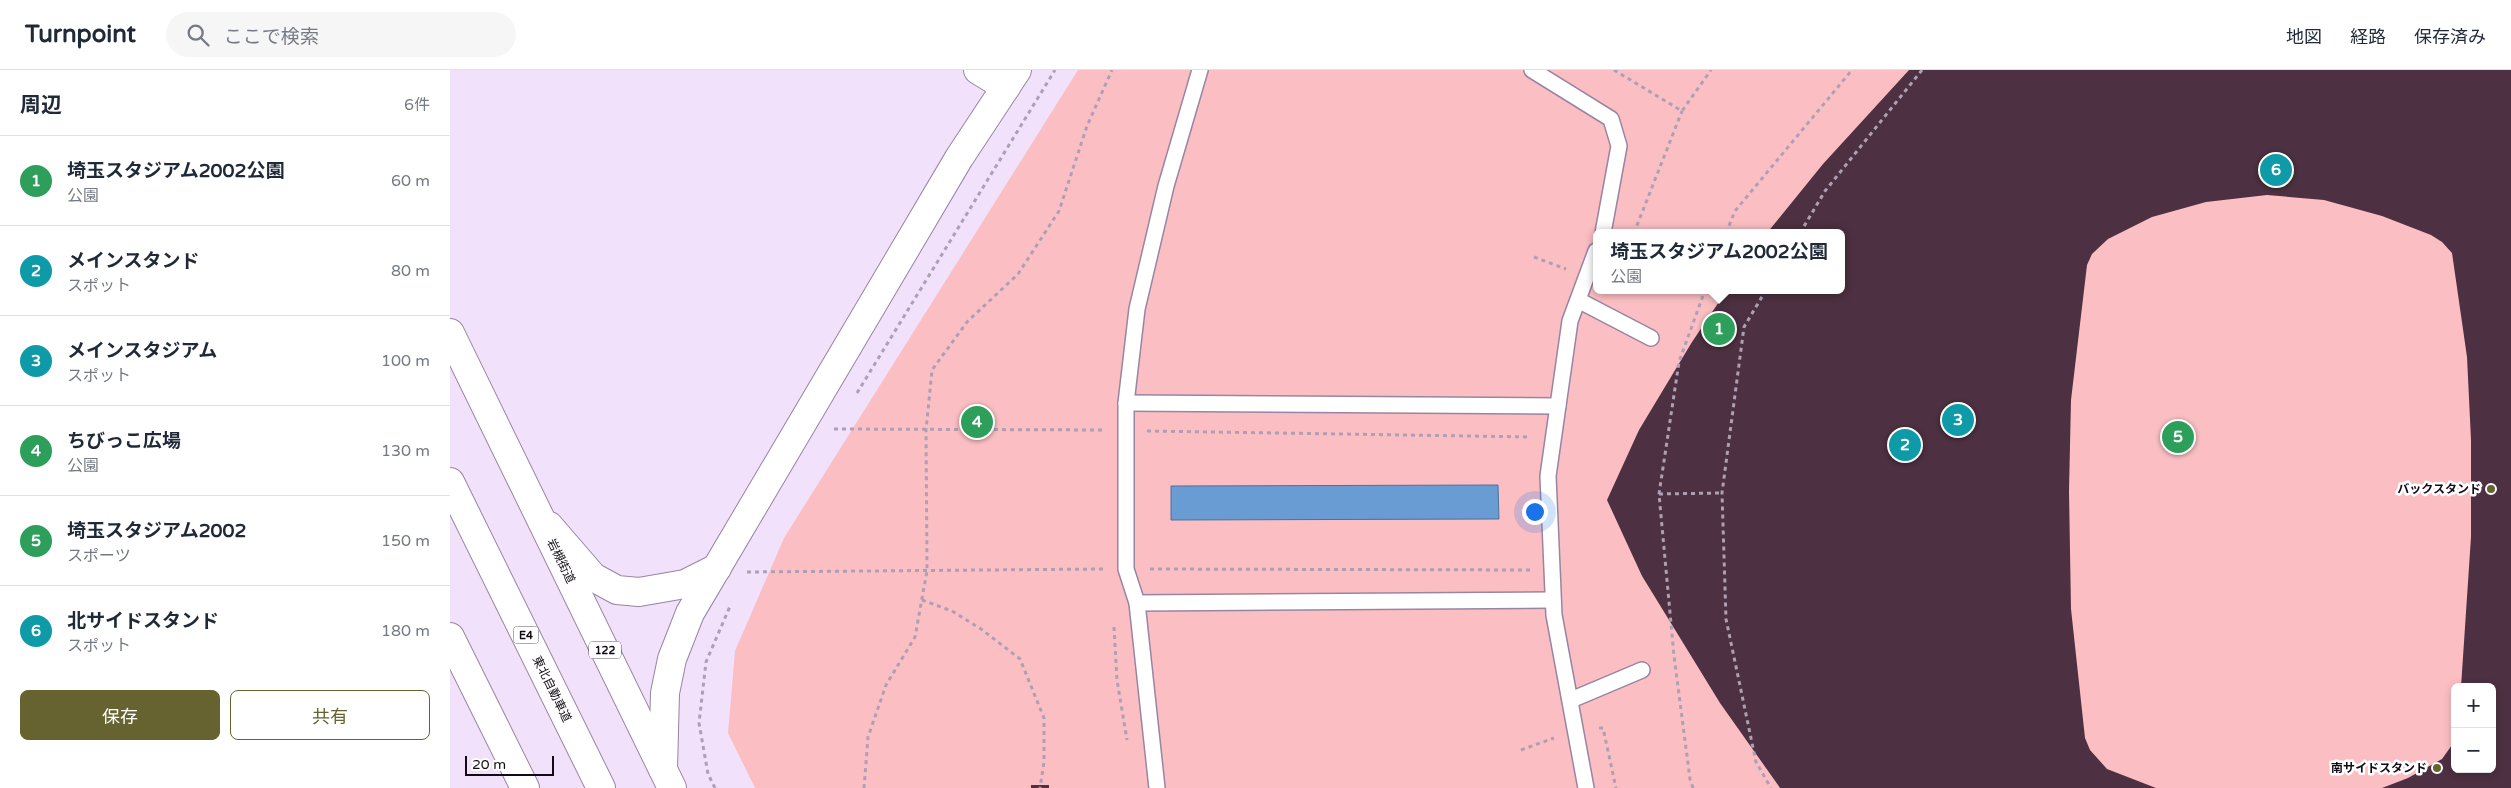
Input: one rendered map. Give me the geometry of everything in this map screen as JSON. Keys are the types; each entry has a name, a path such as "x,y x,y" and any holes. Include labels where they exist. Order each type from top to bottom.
{"main road":[{"path":"668,779 665,693 672,659 690,613 954,167 1011,78 978,70"},
{"name":"岩槻街道","path":"450,333 668,779"},
{"name":"東北自動車道","path":"450,482 601,788"},
{"path":"537,512 593,577 617,590 639,592 685,584 718,567"},
{"path":"450,637 525,788"}],"lane":[{"path":"1157,788 1138,603 1126,569 1126,403 1137,309 1166,186 1200,70"},
{"path":"1532,70 1611,119 1619,146 1604,229"},
{"path":"1586,788 1554,615 1548,476 1570,321 1593,259"},
{"path":"1578,300 1651,338"},
{"path":"1126,403 1558,406"},
{"path":"1138,603 1553,600"},
{"path":"1571,700 1642,670"}],"path":[{"path":"855,396 1055,70"},
{"path":"864,788 868,737 886,686 915,636 927,571 926,430 932,370 966,322 1018,274 1059,211 1087,126 1112,70"},
{"path":"1614,70 1682,111"},
{"path":"1636,229 1682,111 1711,70"},
{"path":"1727,229 1734,211 1852,70"},
{"path":"1802,229 1825,191 1922,70"},
{"path":"1693,788 1690,779 1674,656 1659,494 1679,362 1704,294"},
{"path":"1764,294 1744,327 1722,493 1726,619 1756,762 1771,788"},
{"path":"829,438 839,421"},
{"path":"834,430 1126,430 1553,438"},
{"path":"1659,494 1722,493"},
{"path":"742,579 752,564"},
{"path":"715,788 708,774 699,722 706,662 734,598"},
{"path":"922,600 952,611 981,629 1020,659 1044,718 1044,762 1040,788"},
{"path":"1603,728 1616,788"}],"shaded area":[{"path":"1078,70 2511,70 2511,788 755,788 728,733 735,651 784,538"}],"water":[{"path":"1498,485 1499,519 1171,520 1171,486"}],"building":[{"path":"1909,70 2511,70 2511,788 2382,788 2408,778 2442,759 2451,746 2451,773 2496,773 2496,683 2461,683 2471,537 2471,440 2467,357 2452,253 2442,242 2431,235 2382,216 2324,200 2267,195 2206,202 2152,217 2108,239 2092,254 2087,265 2071,400 2069,491 2071,609 2085,738 2090,750 2107,769 2156,788 1780,788 1720,703 1642,576 1607,500 1639,430 1692,342 1724,294 1845,294 1845,229 1770,229 1823,164"},
{"path":"1031,785 1049,785 1049,788 1031,788"}],"place":[{"name":"北サイドスタンド","path":"2276,170"},
{"name":"埼玉スタジアム2002公園","path":"1719,329"},
{"name":"メインスタジアム","path":"1958,420"},
{"name":"ちびっこ広場","path":"977,422"},
{"name":"埼玉スタジアム2002","path":"2178,437"},
{"name":"メインスタンド","path":"1905,445"},
{"name":"バックスタンド","path":"2491,489"},
{"name":"南サイドスタンド","path":"2437,768"}]}
